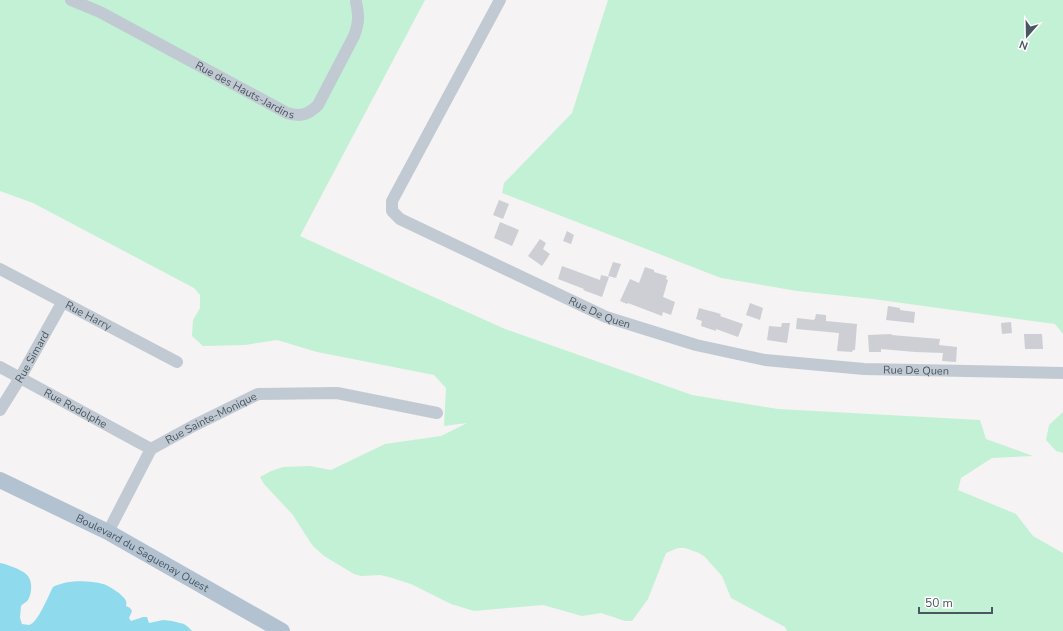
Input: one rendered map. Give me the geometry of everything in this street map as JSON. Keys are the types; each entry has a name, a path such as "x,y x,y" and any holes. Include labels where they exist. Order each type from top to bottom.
{"main road":[{"name":"Boulevard du Saguenay Ouest","path":"0,480 108,532 282,631"}],"street":[{"name":"Rue des Hauts-Jardins","path":"71,0 100,12 293,115 307,114 318,105 358,26 359,15 356,2"},
{"name":"Rue De Quen","path":"500,0 392,202 392,211 400,220 606,317 696,345 765,360 864,369 1063,373"},
{"name":"Rue Harry","path":"0,269 62,303 177,362"},
{"name":"Rue Simard","path":"0,410 20,378 62,303"},
{"name":"Rue Rodolphe","path":"0,367 151,449"},
{"name":"Rue Sainte-Monique","path":"151,449 193,426 258,394 337,393 437,413"},
{"path":"108,532 151,449"}],"green space":[{"path":"0,0 425,0 300,236 505,329 692,395 778,409 980,420 986,439 1033,456 992,458 961,478 958,490 1016,514 1033,536 1063,553 1063,631 787,631 785,627 731,598 722,576 705,557 685,548 678,548 666,553 648,599 632,621 625,621 601,613 582,616 543,605 474,611 451,604 411,584 389,577 380,575 361,576 354,574 324,556 314,547 293,515 264,484 260,477 283,467 310,466 331,470 385,444 441,436 467,423 444,426 446,388 434,375 317,352 277,340 245,345 203,346 192,336 193,320 200,308 200,295 194,288 33,203 0,191"},
{"path":"608,0 1063,0 1063,334 1055,324 873,299 797,291 721,278 502,193 504,183 572,113"},
{"path":"1063,412 1063,453 1056,451 1046,440 1049,425"}],"water":[{"path":"0,563 22,571 30,580 31,591 29,597 21,606 20,618 22,624 29,625 36,619 53,587 64,583 84,581 109,586 124,597 126,600 126,606 132,611 129,618 131,621 147,617 149,623 163,620 172,621 184,624 192,631 0,631"}],"building":[{"path":"499,200 509,204 503,219 493,215"},
{"path":"500,222 519,230 512,246 494,238"},
{"path":"567,231 574,235 571,244 563,241"},
{"path":"540,239 546,243 543,249 550,254 542,266 528,256"},
{"path":"613,262 621,264 616,278 608,276"},
{"path":"562,266 600,280 601,275 609,277 602,297 558,279"},
{"path":"645,267 654,270 654,272 667,276 666,279 668,280 663,297 675,302 671,315 663,312 662,316 620,301 630,279 639,283"},
{"path":"750,303 763,308 760,320 746,315"},
{"path":"888,306 900,308 900,310 915,312 914,323 886,320"},
{"path":"699,308 721,314 720,316 743,324 738,337 716,329 716,331 701,326 702,321 696,319"},
{"path":"816,314 826,315 826,321 857,324 855,350 852,352 837,351 839,333 796,329 797,318 814,320"},
{"path":"1011,322 1012,333 1002,334 1001,323"},
{"path":"782,323 790,323 787,343 767,340 769,326 781,327"},
{"path":"892,334 891,335 940,339 939,345 957,347 956,362 942,361 943,353 881,349 881,352 869,352 868,335"},
{"path":"1024,334 1042,334 1043,349 1025,349"}]}
